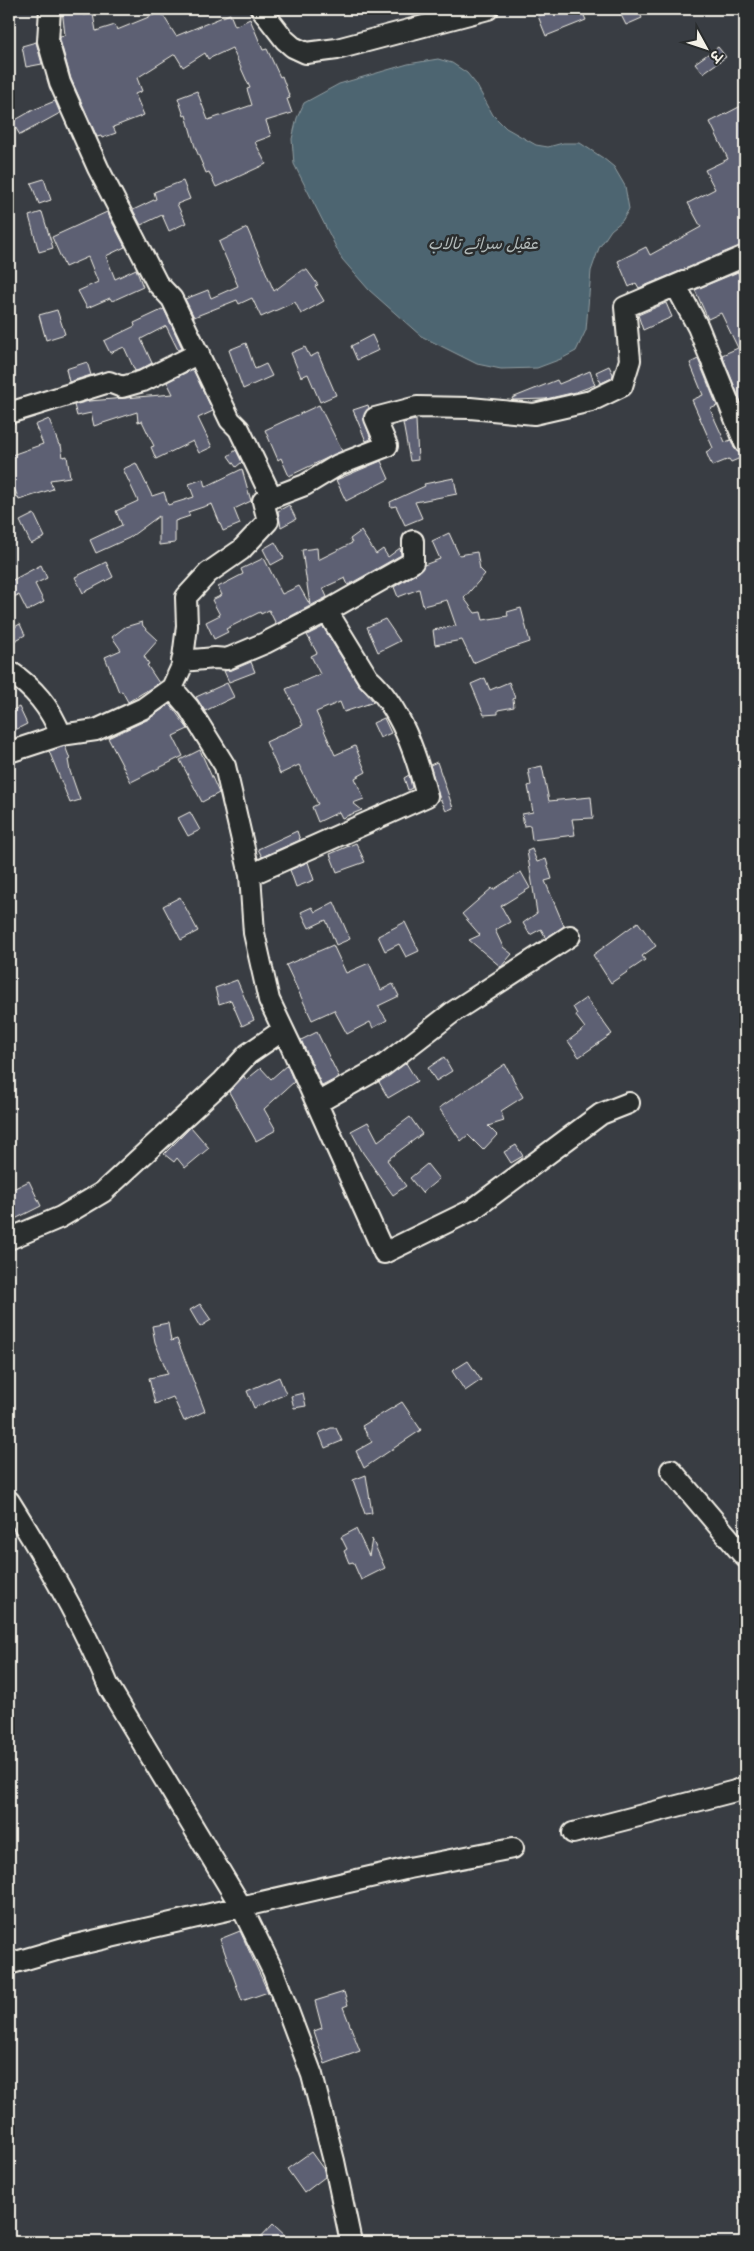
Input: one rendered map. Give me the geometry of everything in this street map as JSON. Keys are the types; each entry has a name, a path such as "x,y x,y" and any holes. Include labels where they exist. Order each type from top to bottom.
{"street":[{"path":"50,9 48,41 60,84 98,168 157,283 172,299 230,420 239,429 272,498"},
{"path":"261,9 284,40 306,53 337,49 488,9"},
{"path":"9,752 61,735 96,730 144,708 172,688 182,661 186,626 186,597 208,573 241,550 262,529 268,521 264,501 305,485 338,465 388,446 375,418 418,407 470,408 534,414 591,401 622,386 630,360 625,307 745,256"},
{"path":"676,286 698,327 745,444"},
{"path":"9,413 109,382 122,387 143,381 199,353"},
{"path":"182,661 215,658 227,659 265,643 327,612 413,562 413,540"},
{"path":"250,875 426,796 417,759 401,723 377,686 368,678 327,612"},
{"path":"9,671 27,684 53,714 61,735"},
{"path":"172,688 189,708 225,766 250,875 254,933 269,1000 384,1253 472,1210 602,1114 629,1103"},
{"path":"317,1103 383,1066 453,1012 570,936"},
{"path":"9,1238 61,1217 103,1192 223,1081 248,1054 283,1030"},
{"path":"671,1470 745,1557"},
{"path":"9,1501 39,1548 109,1687 242,1908 273,1971 312,2076 334,2161 351,2242"},
{"path":"573,1833 745,1787"},
{"path":"9,1964 67,1947 409,1868 513,1848"}],"water":[{"name":"عقیل سرائے تالاب","path":"438,59 452,63 467,73 476,84 493,115 506,128 536,145 548,147 563,143 580,143 614,167 625,186 629,209 622,221 611,230 599,248 591,271 586,330 576,351 537,368 501,369 477,364 421,336 369,290 342,259 294,164 292,139 297,118 304,103 339,84 408,64"}],"building":[{"path":"62,9 82,9 83,15 93,14 96,31 115,25 117,30 161,12 176,36 230,14 235,26 250,19 263,50 267,49 280,77 282,76 290,98 287,99 292,113 266,121 271,136 255,142 266,164 216,187 209,172 206,173 195,147 186,115 184,116 178,98 197,91 208,120 252,105 247,89 250,88 232,48 208,59 205,53 183,67 175,54 137,78 142,91 135,94 144,115 113,127 116,133 102,138 101,136 97,137 71,79 60,40 60,36 65,35"},
{"path":"544,9 581,9 586,20 546,36 538,16 546,13"},
{"path":"618,9 638,9 642,18 626,25"},
{"path":"36,42 42,64 26,67 22,46"},
{"path":"718,47 726,57 703,73 695,63"},
{"path":"55,101 60,113 20,135 12,122 33,110"},
{"path":"745,104 745,244 639,288 636,283 629,287 618,261 646,247 650,255 701,227 688,203 715,189 705,170 728,159 710,122"},
{"path":"44,179 51,200 39,204 31,183"},
{"path":"183,181 190,199 177,204 186,223 169,231 162,215 141,225 133,210 156,199 154,192"},
{"path":"42,212 53,248 39,252 29,216"},
{"path":"107,212 125,247 106,256 115,279 136,269 143,287 112,301 110,298 87,308 78,291 98,282 88,257 65,267 52,237"},
{"path":"247,228 274,291 302,270 307,270 318,285 315,286 324,301 301,314 295,302 261,317 252,298 239,304 237,300 194,317 185,299 208,290 211,298 238,286 219,242"},
{"path":"738,272 745,290 745,412 722,355 738,348 721,313 708,319 695,290"},
{"path":"666,303 672,317 643,330 638,315"},
{"path":"164,309 182,348 178,350 166,326 141,339 152,363 139,370 135,371 124,347 110,353 104,341 135,326 134,323"},
{"path":"57,310 65,334 46,340 39,315"},
{"path":"372,335 379,350 357,360 351,346"},
{"path":"246,343 255,369 266,364 272,376 243,389 229,350"},
{"path":"305,347 310,357 318,353 336,395 320,402 308,374 301,377 291,353"},
{"path":"698,359 717,406 710,409 725,442 731,440 734,448 743,457 731,462 729,459 712,466 706,452 713,448 692,400 703,395 690,363"},
{"path":"87,362 91,375 69,382 66,369"},
{"path":"609,366 613,374 612,378 601,383 596,372"},
{"path":"193,369 213,411 198,418 212,447 199,453 193,441 156,459 151,447 154,446 142,421 138,422 137,412 94,426 91,413 77,416 74,405 89,401 173,394 167,382"},
{"path":"590,371 595,385 576,392 546,399 513,400 512,398 557,380 559,384"},
{"path":"319,405 342,451 289,476 281,458 278,460 265,430"},
{"path":"368,405 369,408 363,417 371,439 366,441 353,410"},
{"path":"49,419 59,445 61,445 63,457 67,456 70,477 50,480 53,489 19,500 15,490 12,492 9,484 9,480 13,478 9,467 9,456 43,444 35,425"},
{"path":"416,420 418,460 410,461 403,423"},
{"path":"236,450 242,462 236,467 228,456"},
{"path":"381,461 389,479 346,501 336,480"},
{"path":"136,463 152,496 164,492 168,505 194,497 189,484 203,479 205,487 242,469 251,501 234,509 240,524 223,531 212,504 188,512 190,516 175,521 175,543 159,545 159,516 129,538 96,553 90,540 122,525 116,511 138,501 123,469"},
{"path":"454,478 457,494 415,502 422,518 405,525 396,506 391,507 390,502 425,486 424,484"},
{"path":"289,505 296,519 281,527 278,511"},
{"path":"34,514 45,537 31,544 20,521"},
{"path":"361,531 376,554 383,549 388,557 400,548 401,555 348,585 345,578 323,588 327,597 276,624 269,610 261,614 260,612 226,629 228,632 214,639 206,622 220,615 212,600 222,595 218,587 243,574 241,569 264,558 282,594 299,586 310,605 302,550 317,548 318,560 352,543 350,539"},
{"path":"449,533 459,555 477,552 480,569 485,574 464,598 475,613 481,612 483,620 508,616 507,612 521,608 530,642 473,663 462,640 435,645 433,630 456,626 447,600 423,606 419,589 398,597 394,587 419,572 424,565 440,559 432,541"},
{"path":"275,542 284,558 271,565 263,549"},
{"path":"106,562 113,577 83,593 75,577"},
{"path":"41,565 47,578 35,584 44,602 27,611 19,595 9,598 9,582"},
{"path":"385,619 400,641 378,652 367,627"},
{"path":"142,622 143,626 158,640 144,656 149,664 147,665 159,683 128,702 122,691 119,692 105,657 121,650 112,637 125,627"},
{"path":"20,624 25,635 9,644 9,630"},
{"path":"323,627 358,684 374,702 344,712 340,702 316,712 335,755 355,746 366,772 355,778 364,799 353,803 362,810 342,818 339,812 318,822 312,807 318,804 299,765 280,774 266,742 303,725 286,689 320,674 311,656 317,653 307,635"},
{"path":"251,662 255,672 229,682 224,671 232,670"},
{"path":"485,678 490,690 509,682 515,698 513,699 514,707 498,710 498,714 484,715 471,684"},
{"path":"227,683 234,697 205,711 196,697"},
{"path":"170,704 188,729 173,736 183,756 131,782 108,738 149,719"},
{"path":"19,707 27,724 9,733 9,712"},
{"path":"384,718 391,733 380,738 373,723"},
{"path":"65,746 70,759 68,760 70,771 80,800 70,803 49,751"},
{"path":"200,750 219,793 202,802 180,760"},
{"path":"437,762 453,808 446,811 439,796 430,765"},
{"path":"542,766 549,801 591,797 593,818 572,819 575,835 532,840 530,825 524,826 522,814 533,812 528,786 531,785 528,769"},
{"path":"409,775 412,788 408,790 404,778"},
{"path":"190,812 200,830 188,836 178,818"},
{"path":"297,831 300,840 262,857 258,849"},
{"path":"356,843 365,862 337,872 330,854"},
{"path":"532,849 537,862 546,859 552,879 545,881 564,926 546,938 541,929 530,935 523,923 537,913 527,851"},
{"path":"308,862 314,880 296,887 290,870"},
{"path":"521,872 530,888 501,906 510,922 495,930 503,947 512,954 501,967 469,940 480,935 462,914 492,888 493,890"},
{"path":"180,897 198,931 181,940 163,906"},
{"path":"334,902 350,939 336,945 326,920 309,928 301,912 312,907 315,912"},
{"path":"405,922 419,951 406,957 399,944 385,951 378,936"},
{"path":"638,922 656,946 642,956 645,960 611,983 593,955"},
{"path":"333,945 346,973 369,963 381,990 393,984 399,996 378,1006 387,1020 373,1028 370,1022 347,1034 334,1010 312,1020 286,965"},
{"path":"237,980 254,1020 242,1026 231,1000 219,1004 215,988"},
{"path":"586,998 612,1034 579,1057 568,1041 585,1028 576,1016 577,1014 573,1007"},
{"path":"317,1032 339,1077 322,1086 301,1040"},
{"path":"444,1057 452,1071 436,1081 428,1068"},
{"path":"406,1063 417,1081 388,1098 379,1082"},
{"path":"505,1064 523,1097 501,1111 504,1121 488,1126 497,1135 483,1150 468,1135 461,1141 439,1108"},
{"path":"287,1065 294,1082 264,1109 276,1130 256,1141 229,1092 244,1076 246,1080 261,1068 271,1079"},
{"path":"410,1117 422,1134 387,1160 406,1186 393,1195 363,1153 351,1131 368,1122 378,1141"},
{"path":"191,1127 209,1148 185,1168 177,1158 174,1162 164,1154"},
{"path":"516,1145 523,1156 511,1163 504,1152"},
{"path":"427,1164 439,1179 422,1193 410,1178"},
{"path":"29,1181 41,1206 9,1222 9,1191"},
{"path":"200,1304 211,1320 200,1327 190,1310"},
{"path":"168,1323 171,1341 177,1339 205,1411 184,1421 173,1397 155,1404 149,1378 168,1374 155,1342 152,1326"},
{"path":"468,1361 481,1380 465,1391 452,1371"},
{"path":"279,1377 286,1394 254,1408 247,1391"},
{"path":"303,1393 306,1406 294,1408 291,1396"},
{"path":"402,1402 421,1430 364,1468 356,1451 372,1442 362,1426"},
{"path":"336,1428 342,1441 325,1448 319,1433"},
{"path":"366,1475 372,1513 365,1514 353,1480"},
{"path":"356,1529 369,1556 372,1539 385,1568 361,1580 353,1562 349,1563 344,1551 347,1549 341,1537"},
{"path":"240,1931 268,1992 242,2001 220,1939"},
{"path":"344,1992 348,2005 343,2007 360,2051 325,2064 314,2031 322,2028 315,2001"},
{"path":"311,2152 324,2170 325,2177 304,2193 287,2169"},
{"path":"273,2224 292,2242 256,2242"}]}
